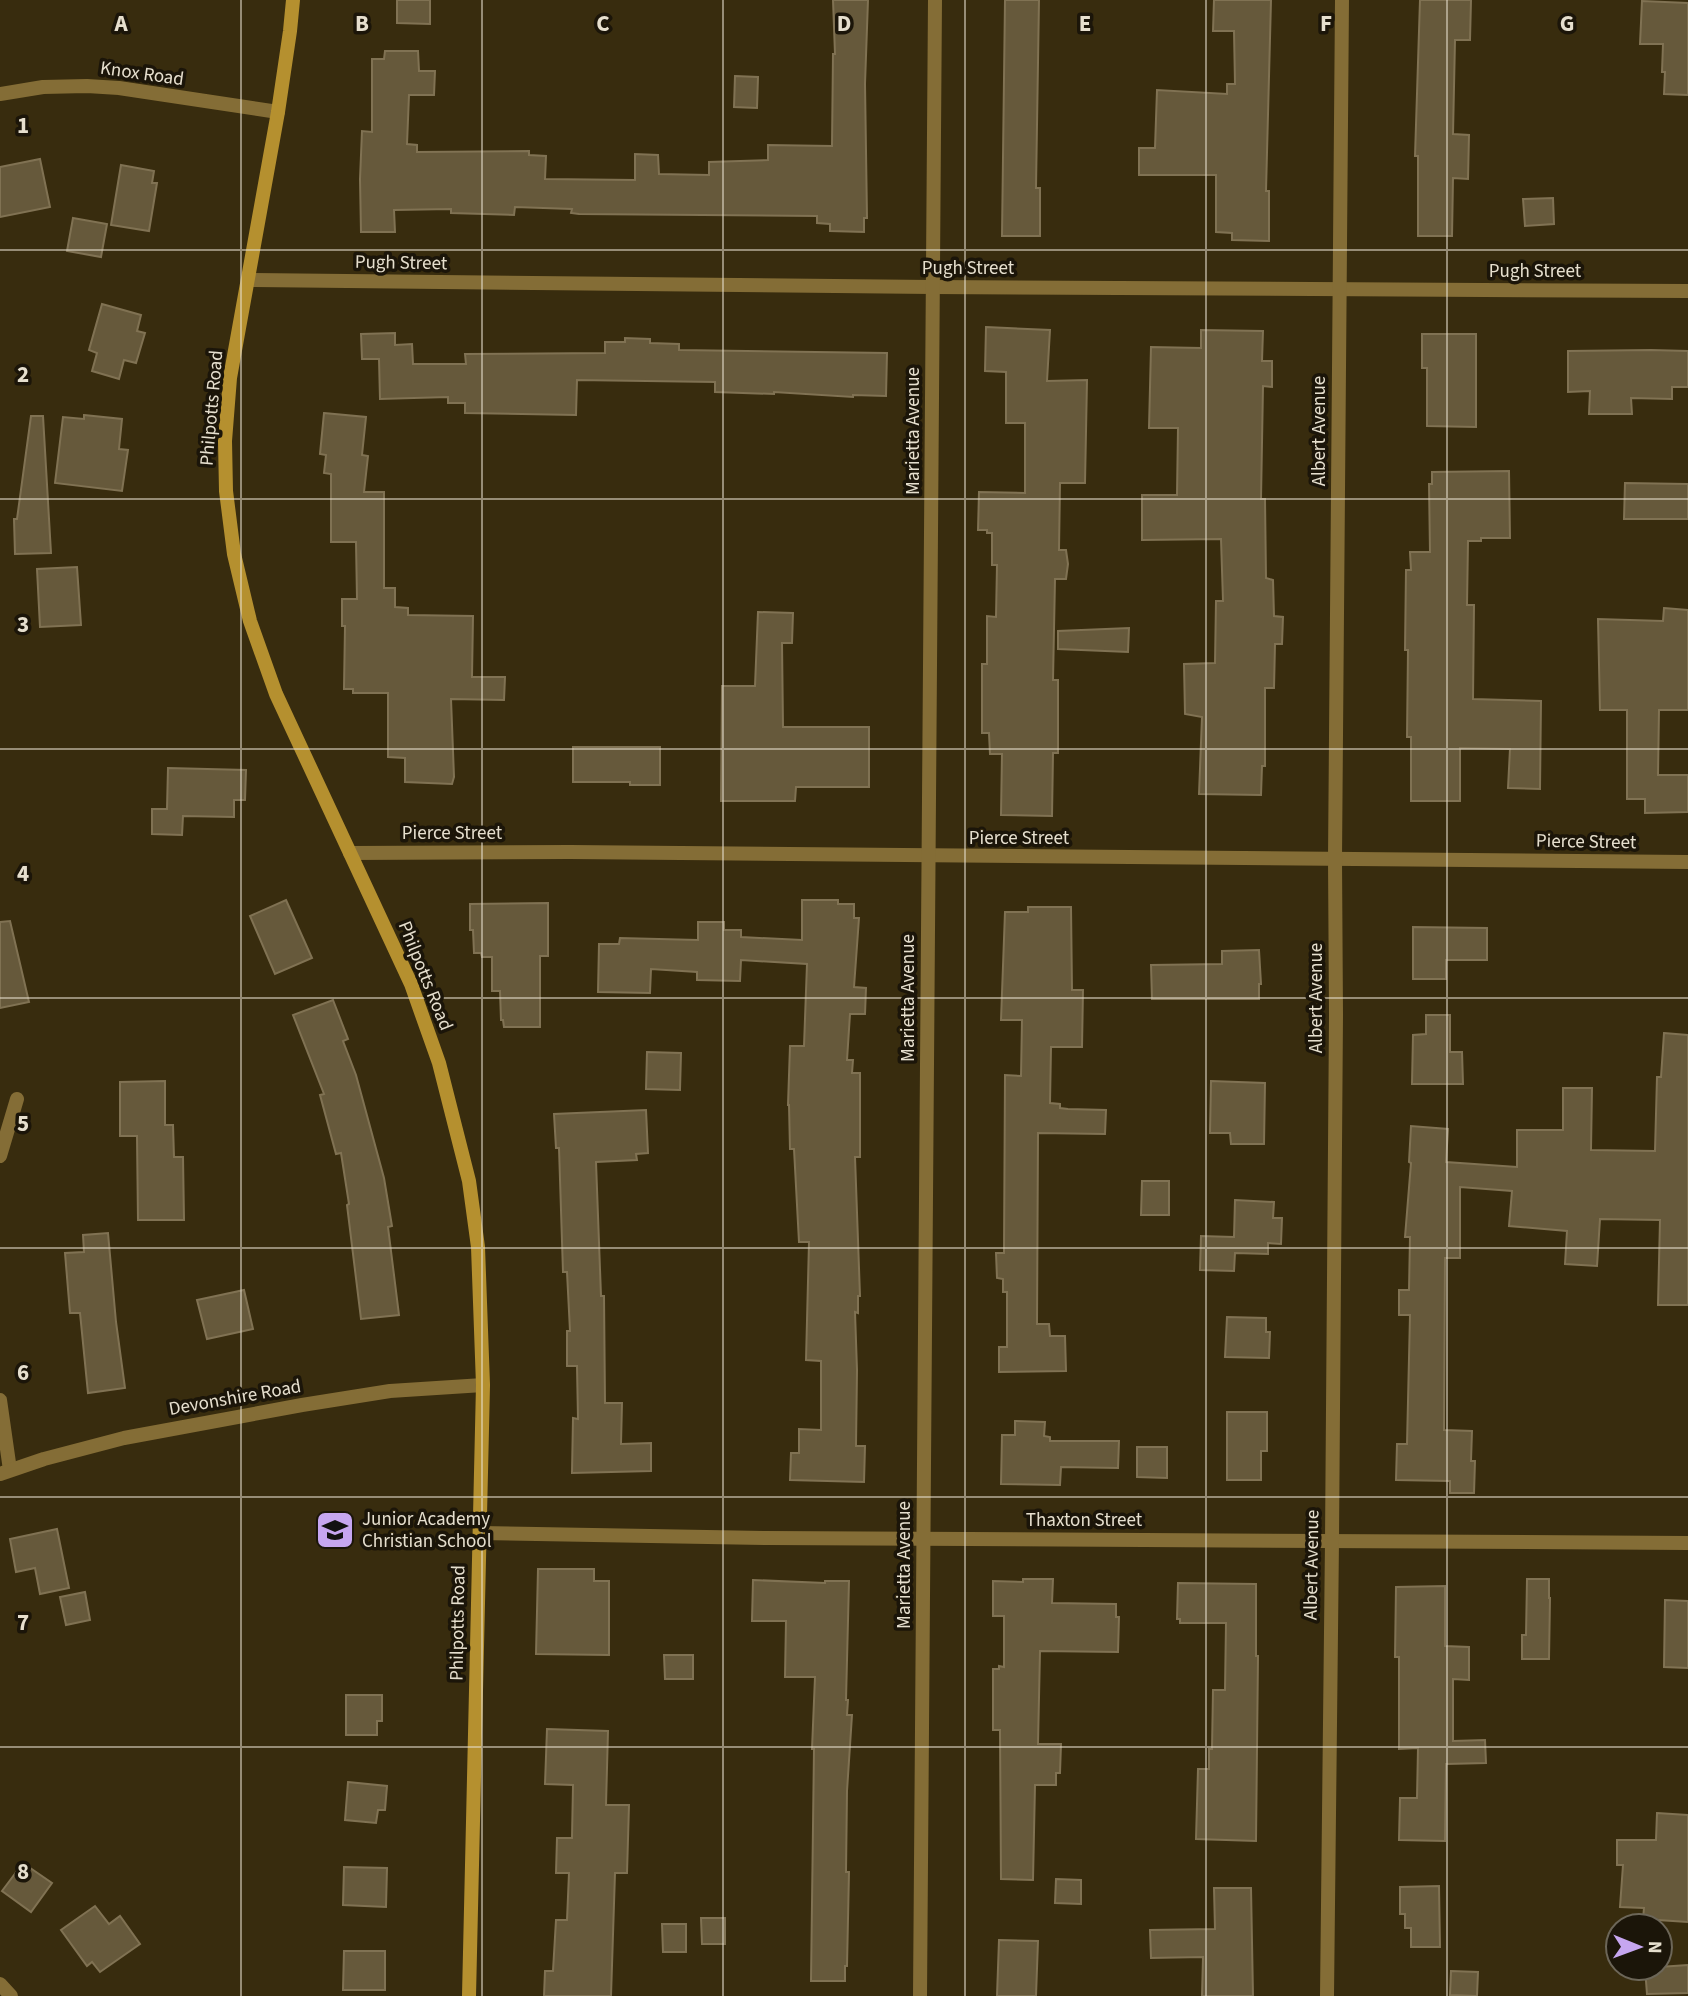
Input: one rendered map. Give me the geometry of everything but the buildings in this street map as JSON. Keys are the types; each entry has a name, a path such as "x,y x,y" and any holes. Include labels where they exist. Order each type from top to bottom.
{"street":[{"name":"Philpotts Road","path":"293,0 278,112 230,378 225,441 226,491 234,554 250,621 276,694 411,984 443,1076 469,1181 478,1247 483,1385 470,1996"},
{"name":"Marietta Avenue","path":"920,1996 935,0"},
{"name":"Albert Avenue","path":"1327,1996 1342,0"},
{"name":"Knox Road","path":"0,94 43,87 119,88 278,112"},
{"name":"Pugh Street","path":"247,281 1688,291"},
{"name":"Pierce Street","path":"350,853 570,852 1688,862"},
{"path":"0,1156 17,1099"},
{"name":"Devonshire Road","path":"5,1472 124,1438 289,1407 390,1391 483,1385"},
{"path":"0,1400 5,1472"},
{"name":"Thaxton Street","path":"480,1533 924,1539 1688,1543"},
{"path":"0,1984 10,1996"}],"place":[{"name":"Junior Academy Christian School","path":"335,1530"}]}
